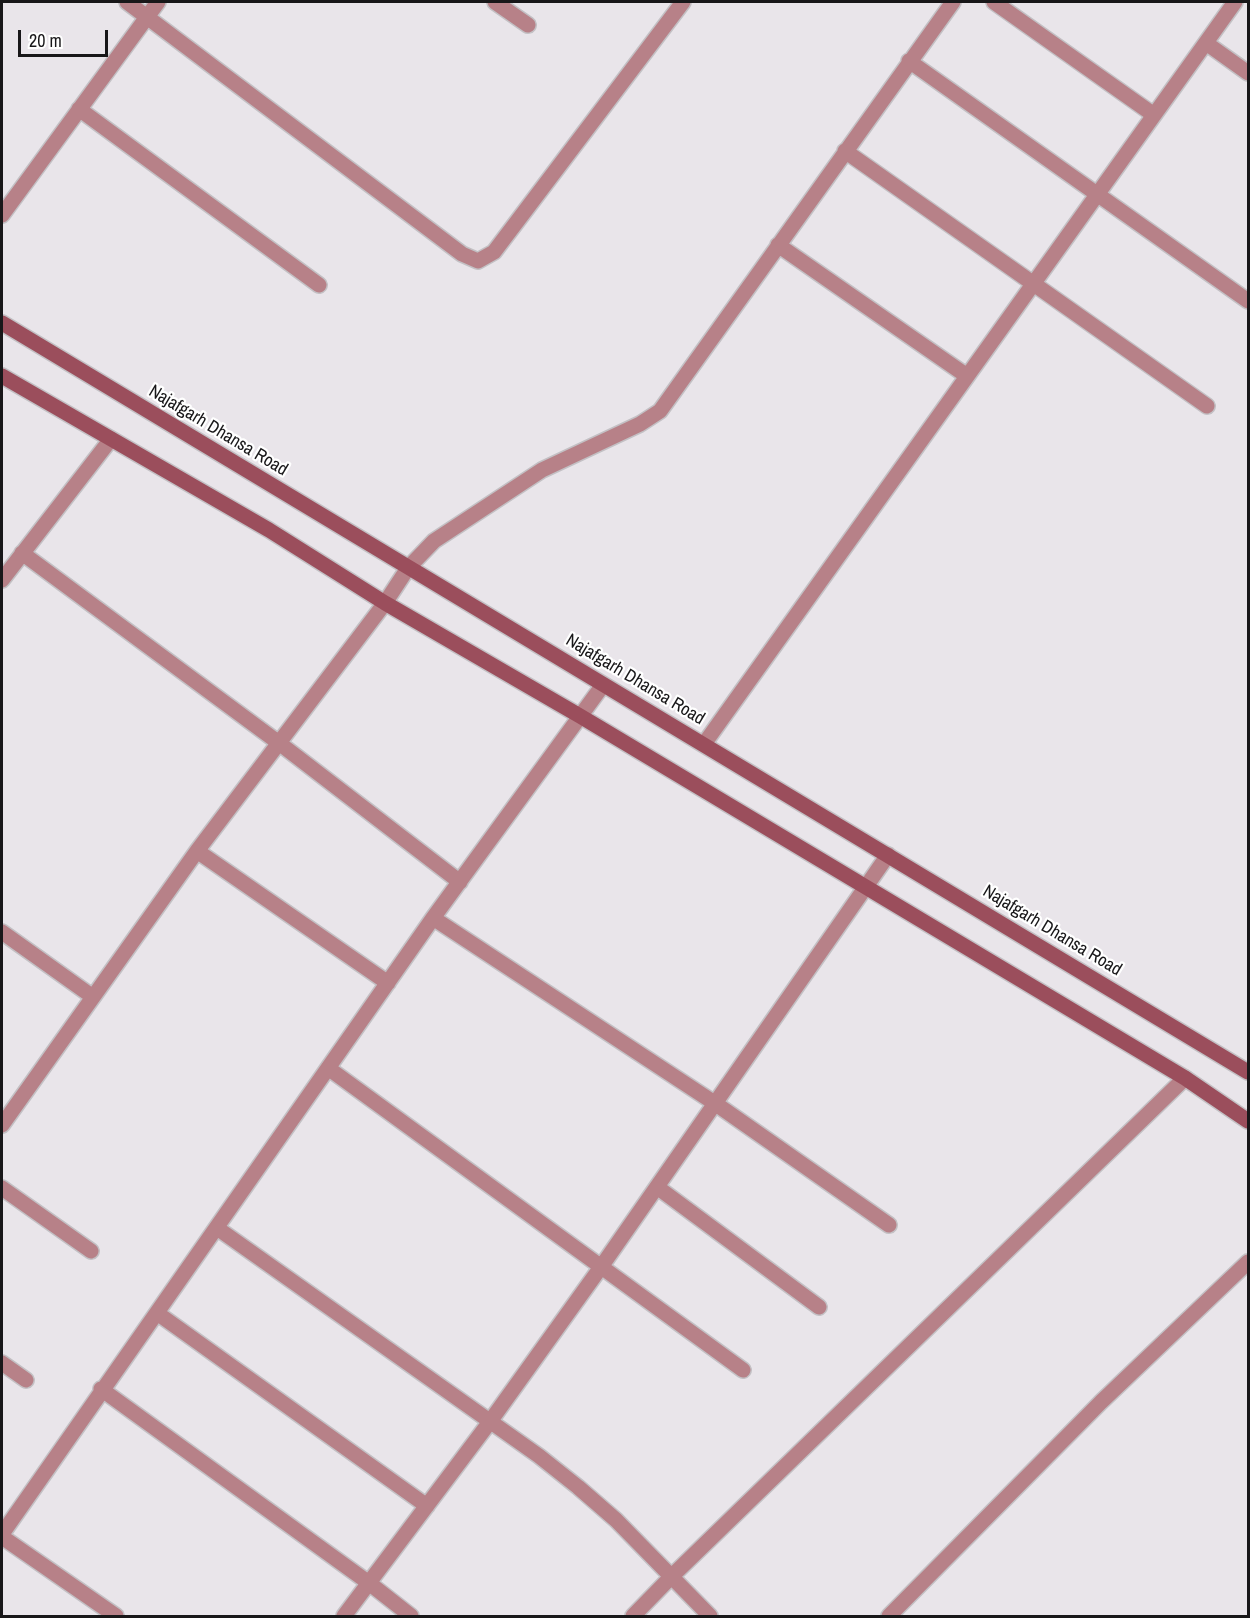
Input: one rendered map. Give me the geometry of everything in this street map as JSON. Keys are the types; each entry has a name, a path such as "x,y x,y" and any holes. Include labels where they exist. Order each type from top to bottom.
{"main road":[{"name":"Najafgarh Dhansa Road","path":"2,323 1248,1072"},
{"path":"2,376 269,530 385,603 580,716 1185,1078 1248,1121"}],"street":[{"path":"128,2 462,254 478,261 494,252 679,3"},
{"path":"2,215 158,2"},
{"path":"495,2 528,26"},
{"path":"2,1125 197,851 385,603 408,568 434,541 542,470 640,424 660,411 953,2"},
{"path":"994,2 1154,115"},
{"path":"704,744 1235,2"},
{"path":"1206,43 1248,73"},
{"path":"909,62 1248,301"},
{"path":"79,109 319,285"},
{"path":"845,151 1206,405"},
{"path":"778,245 967,376"},
{"path":"3,575 22,554 111,439"},
{"path":"22,554 279,743 460,882"},
{"path":"116,1617 2,1535 101,1389 217,1228 433,918 603,685"},
{"path":"197,851 388,983"},
{"path":"344,1617 602,1267 888,855"},
{"path":"433,918 716,1104 888,1226"},
{"path":"2,932 93,997"},
{"path":"328,1068 743,1370"},
{"path":"633,1617 672,1576 1185,1078"},
{"path":"657,1187 819,1306"},
{"path":"2,1188 91,1251"},
{"path":"217,1228 489,1423 539,1456 616,1520 710,1617"},
{"path":"889,1617 1101,1402 1248,1262"},
{"path":"157,1313 427,1506"},
{"path":"2,1363 26,1380"},
{"path":"101,1389 369,1583 411,1617"}]}
